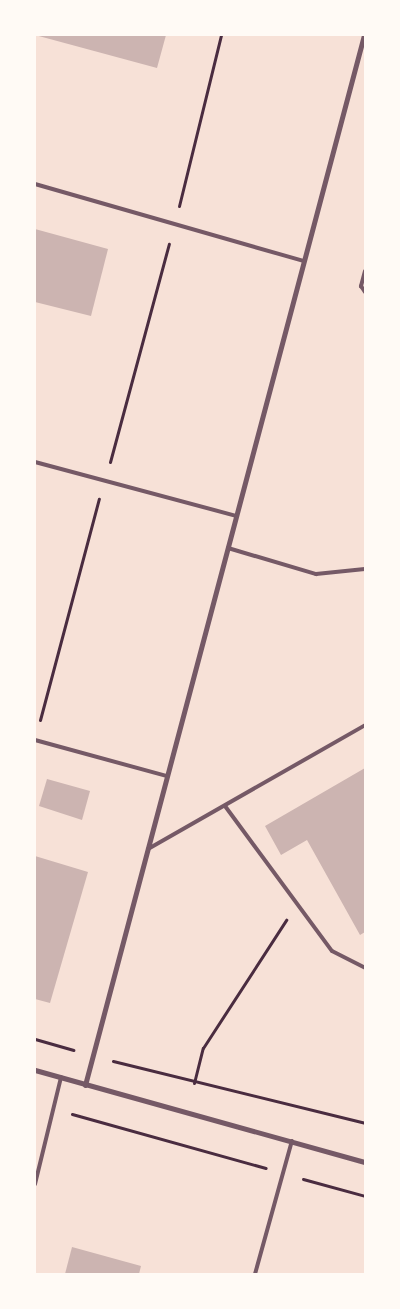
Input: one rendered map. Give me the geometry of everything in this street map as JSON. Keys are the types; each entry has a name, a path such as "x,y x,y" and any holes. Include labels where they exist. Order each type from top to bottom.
{"street":[{"path":"86,1085 364,35"},
{"path":"35,1070 365,1162"}],"lane":[{"path":"35,184 304,261"},
{"path":"365,271 361,286 365,292"},
{"path":"35,462 236,516"},
{"path":"228,548 316,574 365,569"},
{"path":"148,849 365,725"},
{"path":"35,740 168,776"},
{"path":"224,806 332,951 365,968"},
{"path":"35,1184 61,1078"},
{"path":"255,1274 292,1141"}],"path":[{"path":"174,224 221,35"},
{"path":"194,1083 203,1048 296,905"},
{"path":"35,1039 194,1083 365,1123"},
{"path":"54,1109 365,1196"}],"building":[{"path":"35,35 166,35 157,68"},
{"path":"35,229 108,249 91,316 35,302"},
{"path":"365,768 365,932 360,935 307,840 281,855 265,826"},
{"path":"47,779 90,791 82,820 39,806"},
{"path":"35,856 88,872 50,1003 35,999"},
{"path":"72,1247 141,1266 139,1274 65,1274"}]}
